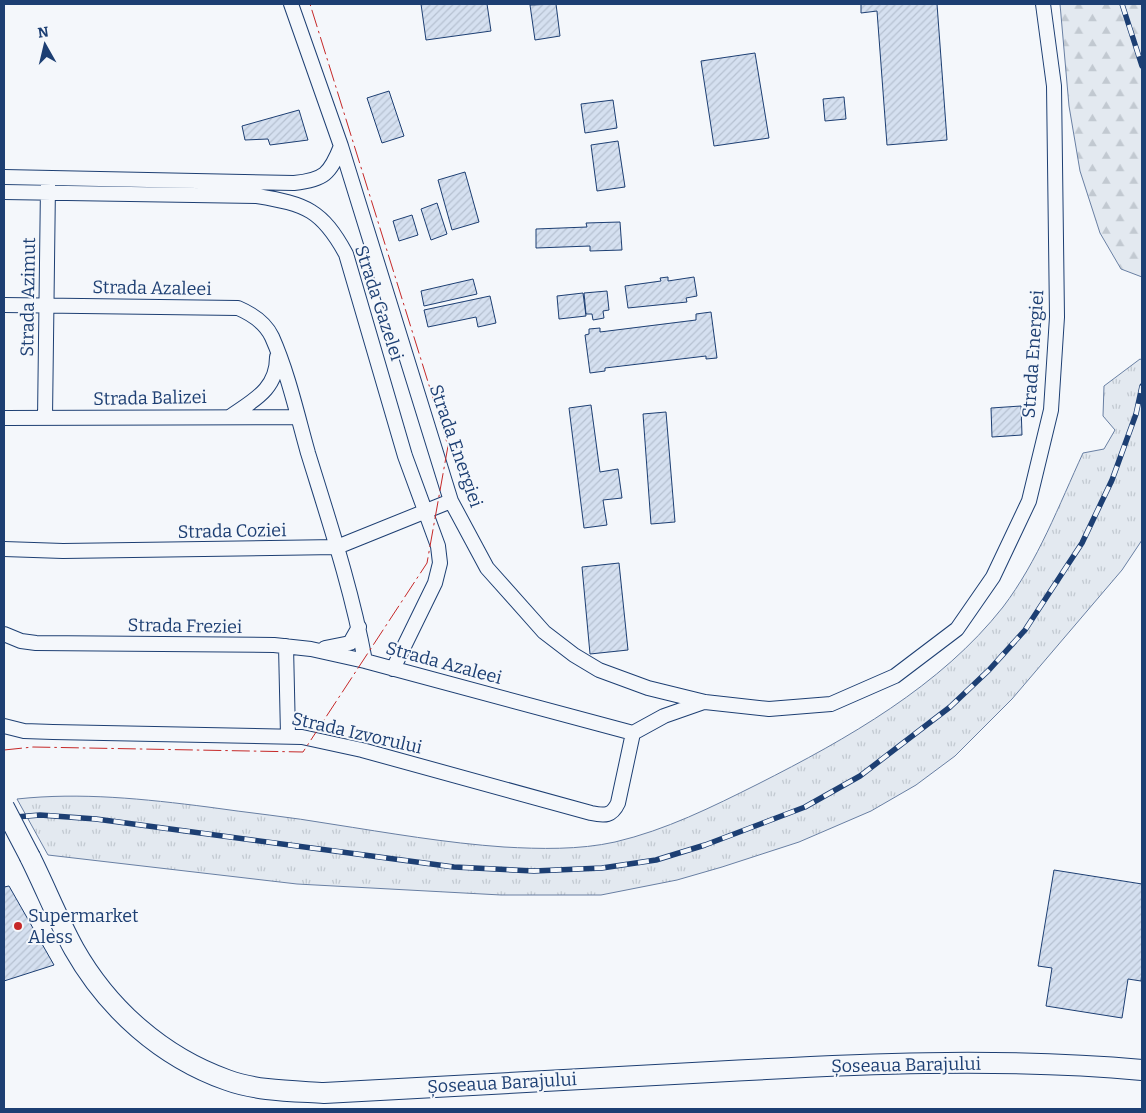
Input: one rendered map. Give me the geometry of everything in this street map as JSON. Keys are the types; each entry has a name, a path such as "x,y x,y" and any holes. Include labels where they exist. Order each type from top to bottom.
{"highway":[{"name":"Șoseaua Barajului","path":"4,807 74,949 94,980 122,1014 149,1038 186,1062 228,1081 277,1091 324,1093 820,1066 922,1063 1092,1066 1142,1070"}],"street":[{"name":"Strada Energiei","path":"291,4 341,146 451,501 487,568 544,632 574,656 599,670 648,688 705,702 769,710 831,704 895,676 957,629 993,577 1029,502 1051,410 1057,317 1054,86 1043,4"},
{"path":"4,177 294,183 312,181 324,176 334,166 341,146"},
{"name":"Strada Azimut","path":"45,418 48,177"},
{"name":"Strada Gazelei","path":"4,192 258,196 290,202 313,211 333,229 346,254 405,456 424,513 438,546 438,572 393,669"},
{"name":"Strada Azaleei","path":"4,306 238,308 254,315 272,336 298,417 337,547 359,628 365,661 633,733"},
{"name":"Strada Azaleei","path":"231,416 262,394 274,378 276,352"},
{"name":"Strada Balizei","path":"4,418 298,417"},
{"name":"Strada Coziei","path":"4,549 63,551 337,547 451,501"},
{"path":"311,649 334,647 350,642 359,628"},
{"name":"Strada Freziei","path":"4,634 21,641 36,643 286,646 311,649 365,661"},
{"path":"286,646 288,735"},
{"path":"633,733 664,716 705,702"},
{"name":"Strada Izvorului","path":"4,726 24,731 53,732 288,735 362,750 582,811 608,815 614,812 618,802 633,733"}],"green space":[{"path":"1060,4 1142,4 1142,277 1121,269 1100,233 1080,171 1069,106"},
{"path":"1140,359 1142,360 1142,540 1122,570 1012,699 955,756 916,785 871,811 799,842 677,880 601,895 501,895 297,884 48,855 17,799 89,796 161,801 301,819 439,840 518,848 560,848 601,845 634,837 671,824 792,767 858,729 922,686 951,662 1003,607 1016,589 1047,532 1083,453 1104,449 1115,430 1103,416 1104,386"}],"building":[{"path":"421,4 487,4 491,31 426,40"},
{"path":"556,4 560,36 535,40 530,5"},
{"path":"861,4 937,4 947,140 887,145 877,11 861,13"},
{"path":"755,53 769,138 714,146 701,61"},
{"path":"389,91 404,136 382,143 367,98"},
{"path":"844,97 846,119 825,121 823,99"},
{"path":"613,100 617,128 585,133 581,104"},
{"path":"299,110 308,140 270,145 268,139 245,140 242,126"},
{"path":"618,141 625,187 597,191 591,145"},
{"path":"465,172 479,222 452,230 438,180"},
{"path":"437,203 447,234 431,240 421,209"},
{"path":"412,215 418,235 399,241 393,221"},
{"path":"620,222 622,250 590,251 590,246 536,248 536,229 587,227 586,223"},
{"path":"668,277 668,281 694,277 697,296 686,298 687,302 628,308 625,286 661,281 660,278"},
{"path":"473,279 477,294 424,306 421,291"},
{"path":"607,291 609,310 603,311 604,318 593,320 592,314 586,314 584,293"},
{"path":"583,293 586,316 559,319 557,296"},
{"path":"490,296 496,323 478,327 476,317 428,327 424,310"},
{"path":"711,312 717,358 706,359 706,356 605,368 605,371 590,373 585,335 589,334 589,329 600,328 600,332 696,320 696,314"},
{"path":"591,405 600,472 618,469 622,498 603,500 607,525 584,528 569,408"},
{"path":"1021,406 1022,435 992,437 991,408"},
{"path":"666,412 675,522 651,524 643,414"},
{"path":"619,563 628,650 590,654 582,567"},
{"path":"1054,870 1142,884 1141,981 1128,979 1122,1018 1046,1006 1052,968 1038,966"},
{"name":"Supermarket Aless","path":"9,886 54,965 4,981 4,887"}],"railway":[{"path":"1122,4 1142,66"},
{"path":"4,818 40,815 96,819 454,867 534,871 602,868 656,860 705,845 805,807 860,776 950,707 989,670 1025,630 1082,543 1112,480 1136,414 1142,386"}],"power":[{"path":"4,750 33,747 303,752 427,563 448,446 310,4"}],"place":[{"name":"Supermarket Aless","path":"18,926"}]}
